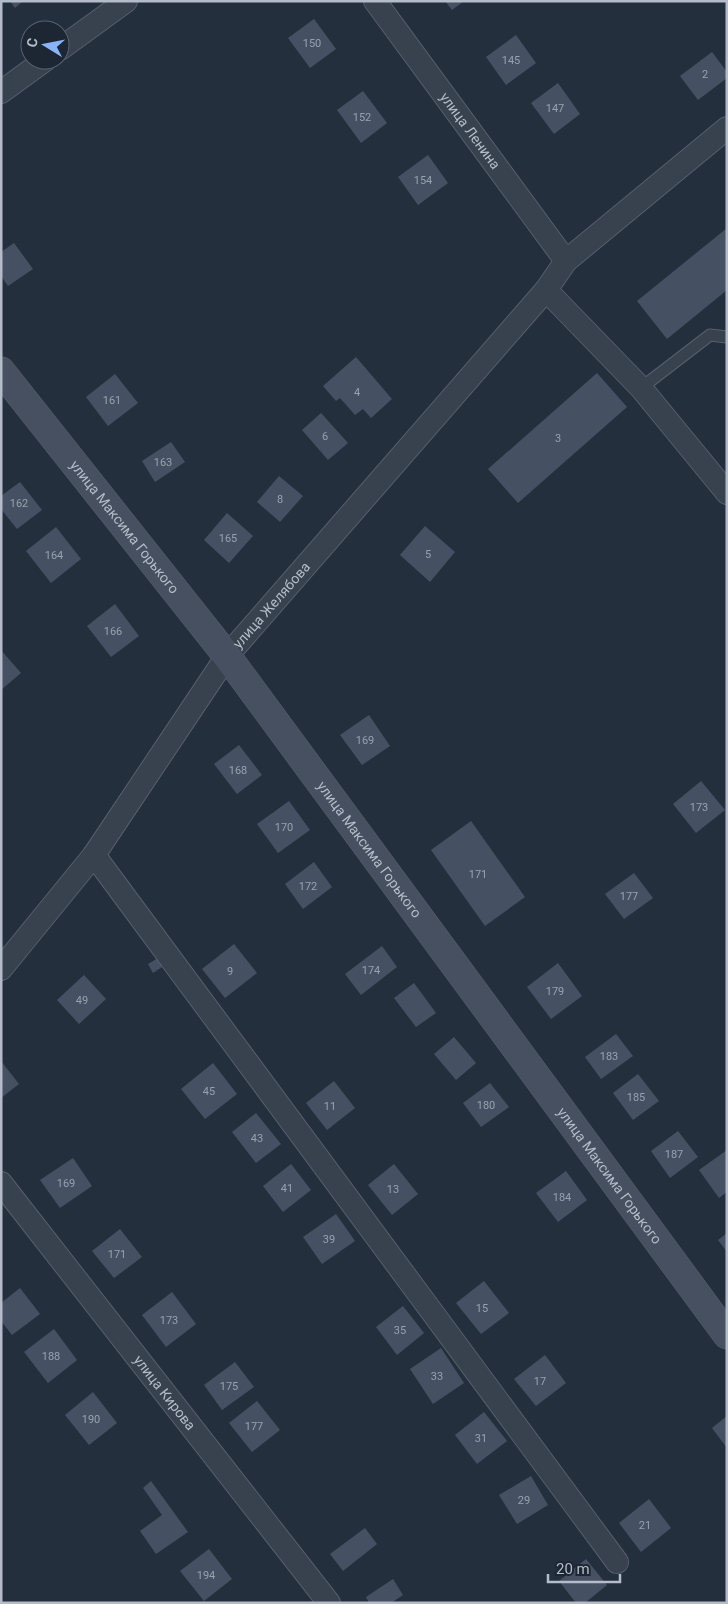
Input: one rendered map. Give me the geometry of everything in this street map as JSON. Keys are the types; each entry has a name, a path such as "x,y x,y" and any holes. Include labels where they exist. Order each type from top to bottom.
{"street":[{"path":"70,42 126,1"},
{"name":"улица Ленина","path":"374,1 566,261"},
{"path":"1,92 31,70"},
{"name":"улица Желябова","path":"1,969 94,855 227,656 546,290 566,261 727,128"},
{"path":"546,290 641,388 727,493"},
{"name":"улица Максима Горького","path":"1,371 227,656 727,1335"},
{"path":"94,855 617,1562"},
{"name":"улица Кирова","path":"1,1183 329,1603"}],"lane":[{"path":"641,388 710,335 727,337"}],"building":[{"path":"10,1 23,1 15,8"},
{"path":"445,1 464,1 452,10"},
{"path":"314,19 336,49 310,68 288,38"},
{"path":"516,35 536,63 506,85 486,57"},
{"path":"712,52 727,72 727,78 698,100 680,76"},
{"path":"558,83 580,114 554,134 531,103"},
{"path":"363,91 387,123 361,143 337,110"},
{"path":"428,155 448,183 418,205 398,177"},
{"path":"727,228 727,290 667,339 637,301"},
{"path":"14,243 33,269 8,286 1,276 1,252"},
{"path":"356,357 392,399 371,418 363,409 355,415 340,398 336,401 323,386"},
{"path":"597,373 627,407 518,503 488,469"},
{"path":"115,374 138,403 108,426 86,397"},
{"path":"321,413 348,443 328,460 302,430"},
{"path":"171,442 185,462 155,482 142,461"},
{"path":"279,476 303,496 280,522 257,502"},
{"path":"20,482 42,510 17,529 1,509 1,496"},
{"path":"227,513 253,536 229,563 204,540"},
{"path":"425,526 455,552 430,582 400,555"},
{"path":"56,527 81,559 51,583 26,551"},
{"path":"115,604 139,636 111,657 87,626"},
{"path":"1,650 21,673 1,690"},
{"path":"369,715 390,746 362,765 340,735"},
{"path":"239,745 262,775 237,794 214,764"},
{"path":"701,781 725,810 696,833 673,804"},
{"path":"289,801 310,830 278,853 257,824"},
{"path":"471,821 525,897 485,926 431,850"},
{"path":"314,862 332,887 303,909 285,884"},
{"path":"634,873 653,898 624,919 605,894"},
{"path":"234,944 257,973 225,998 202,969"},
{"path":"382,946 397,967 361,995 345,974"},
{"path":"160,957 165,965 153,973 148,964"},
{"path":"558,963 582,996 551,1019 527,987"},
{"path":"84,975 106,999 79,1024 57,1000"},
{"path":"414,983 436,1013 416,1027 394,998"},
{"path":"616,1034 633,1056 601,1079 585,1057"},
{"path":"454,1037 476,1063 456,1080 434,1054"},
{"path":"1,1061 19,1084 1,1098"},
{"path":"213,1063 237,1094 205,1119 181,1089"},
{"path":"638,1074 659,1101 633,1120 613,1093"},
{"path":"334,1081 355,1108 327,1130 306,1103"},
{"path":"490,1083 509,1107 481,1127 463,1103"},
{"path":"256,1113 281,1144 256,1163 232,1132"},
{"path":"678,1131 698,1157 670,1178 651,1151"},
{"path":"727,1150 727,1192 719,1198 699,1170"},
{"path":"73,1158 92,1186 60,1208 40,1180"},
{"path":"291,1164 311,1190 283,1212 263,1186"},
{"path":"394,1164 418,1194 392,1215 368,1185"},
{"path":"566,1171 587,1200 558,1222 536,1193"},
{"path":"336,1214 355,1241 322,1264 303,1237"},
{"path":"120,1229 142,1257 114,1278 92,1251"},
{"path":"727,1233 727,1252 718,1240"},
{"path":"484,1281 509,1313 481,1334 456,1303"},
{"path":"20,1288 40,1314 12,1335 1,1321 1,1303"},
{"path":"172,1292 196,1324 166,1347 142,1315"},
{"path":"403,1306 424,1333 397,1355 376,1327"},
{"path":"54,1329 77,1360 48,1383 24,1352"},
{"path":"441,1348 464,1383 433,1404 410,1369"},
{"path":"545,1355 566,1383 536,1406 514,1379"},
{"path":"235,1362 254,1387 222,1410 204,1385"},
{"path":"93,1392 117,1423 89,1445 65,1415"},
{"path":"257,1401 280,1430 252,1452 229,1423"},
{"path":"484,1412 507,1441 477,1464 455,1435"},
{"path":"727,1416 727,1448 712,1428"},
{"path":"531,1476 548,1505 517,1524 499,1495"},
{"path":"151,1481 188,1532 156,1554 140,1531 162,1515 143,1488"},
{"path":"649,1499 671,1528 641,1552 619,1523"},
{"path":"365,1528 377,1544 343,1571 330,1554"},
{"path":"209,1549 232,1579 204,1601 180,1571"},
{"path":"586,1559 607,1585 585,1603 576,1603 559,1581"},
{"path":"393,1579 403,1595 391,1603 369,1603 366,1597"}]}
